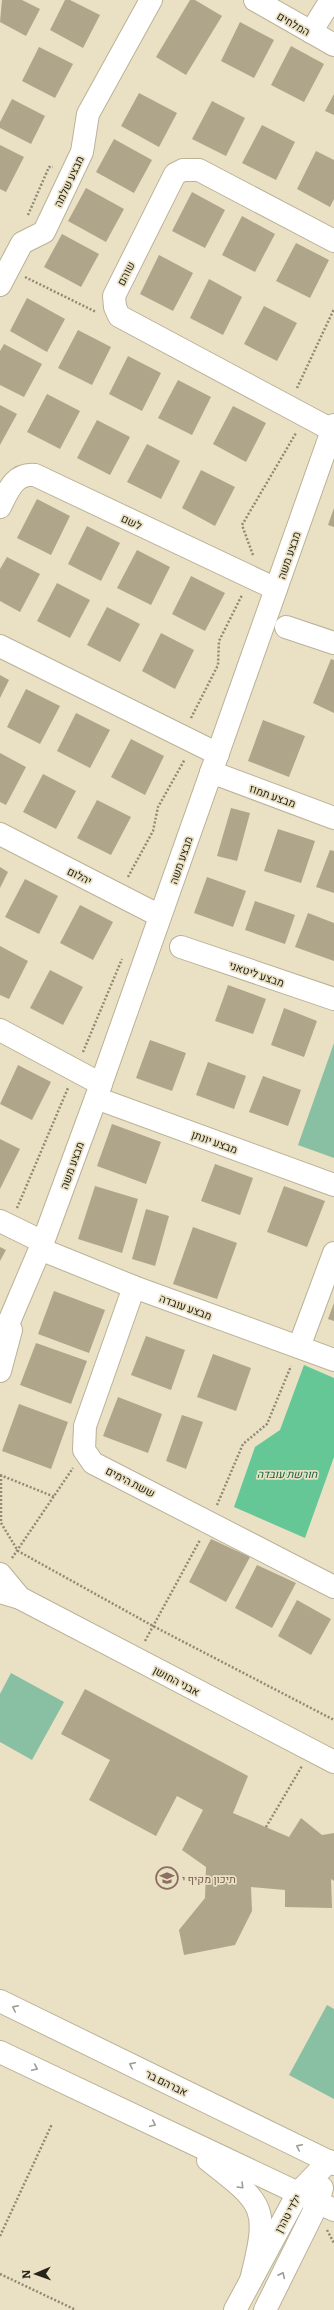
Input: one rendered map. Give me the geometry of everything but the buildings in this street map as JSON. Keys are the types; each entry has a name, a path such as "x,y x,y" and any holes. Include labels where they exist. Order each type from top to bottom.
{"street":[{"name":"מבצע שלמה","path":"4,277 22,243 44,232 82,152 88,114 151,0"},
{"name":"המלחים","path":"255,0 334,45"},
{"path":"311,32 331,0"},
{"name":"שוהם","path":"119,316 115,307 114,296 175,174 182,170 199,170 334,241"},
{"path":"119,316 297,411 333,428"},
{"name":"מבצע משה","path":"0,1343 41,1246 99,1091 276,590 327,467 333,428"},
{"name":"לשם","path":"0,507 13,483 26,474 35,475 276,590"},
{"path":"286,627 334,643"},
{"path":"0,646 194,742 214,763"},
{"name":"מבצע תמוז","path":"214,763 334,818"},
{"name":"יהלום","path":"0,834 160,916"},
{"name":"מבצע ליטאני","path":"180,947 334,999"},
{"path":"0,1030 99,1091"},
{"name":"מבצע יונתן","path":"99,1091 334,1185"},
{"name":"מבצע עובדה","path":"0,1220 41,1246 134,1287 334,1360"},
{"path":"299,1347 334,1253"},
{"path":"84,1450 84,1426 134,1287"},
{"name":"מבצע משה","path":"0,1371 20,1293"},
{"name":"ששת הימים","path":"84,1450 94,1463 210,1521 334,1586"},
{"name":"אבני החושן","path":"4,1568 10,1595 334,1762"},
{"name":"אברהם בר","path":"0,2001 332,2163"},
{"path":"0,2052 298,2193 326,2214"},
{"path":"178,2136 238,2184 259,2208 262,2232 251,2280"},
{"name":"ילדי טהרן","path":"236,2310 298,2193 332,2163"},
{"name":"ילדי טהרן","path":"267,2308 326,2214 332,2163"}],"path":[{"path":"4,277 99,314 119,316"},
{"path":"135,903 128,876 153,831 158,807 194,742 191,717 218,665 220,641 256,564 242,525 297,411 334,309"},
{"path":"136,1659 210,1521 243,1444 267,1424 299,1347"},
{"path":"4,1568 18,1551 84,1450"},
{"path":"55,1496 0,1475 1,1523 18,1551 153,1626 334,1720"},
{"path":"266,1827 312,1751"},
{"path":"0,2236 52,2124"},
{"path":"326,2214 334,2243"},
{"path":"0,2274 76,2310"}],"green space":[{"path":"334,1043 334,1158 298,1145"},
{"name":"חורשת עובדה","path":"304,1365 334,1378 334,1457 305,1538 234,1507 255,1447 280,1430"},
{"path":"11,1673 64,1702 32,1760 0,1742 0,1694"},
{"path":"327,2005 334,2009 334,2099 289,2075"}],"place":[{"name":"תיכון מקיף י","path":"167,1878"}]}
